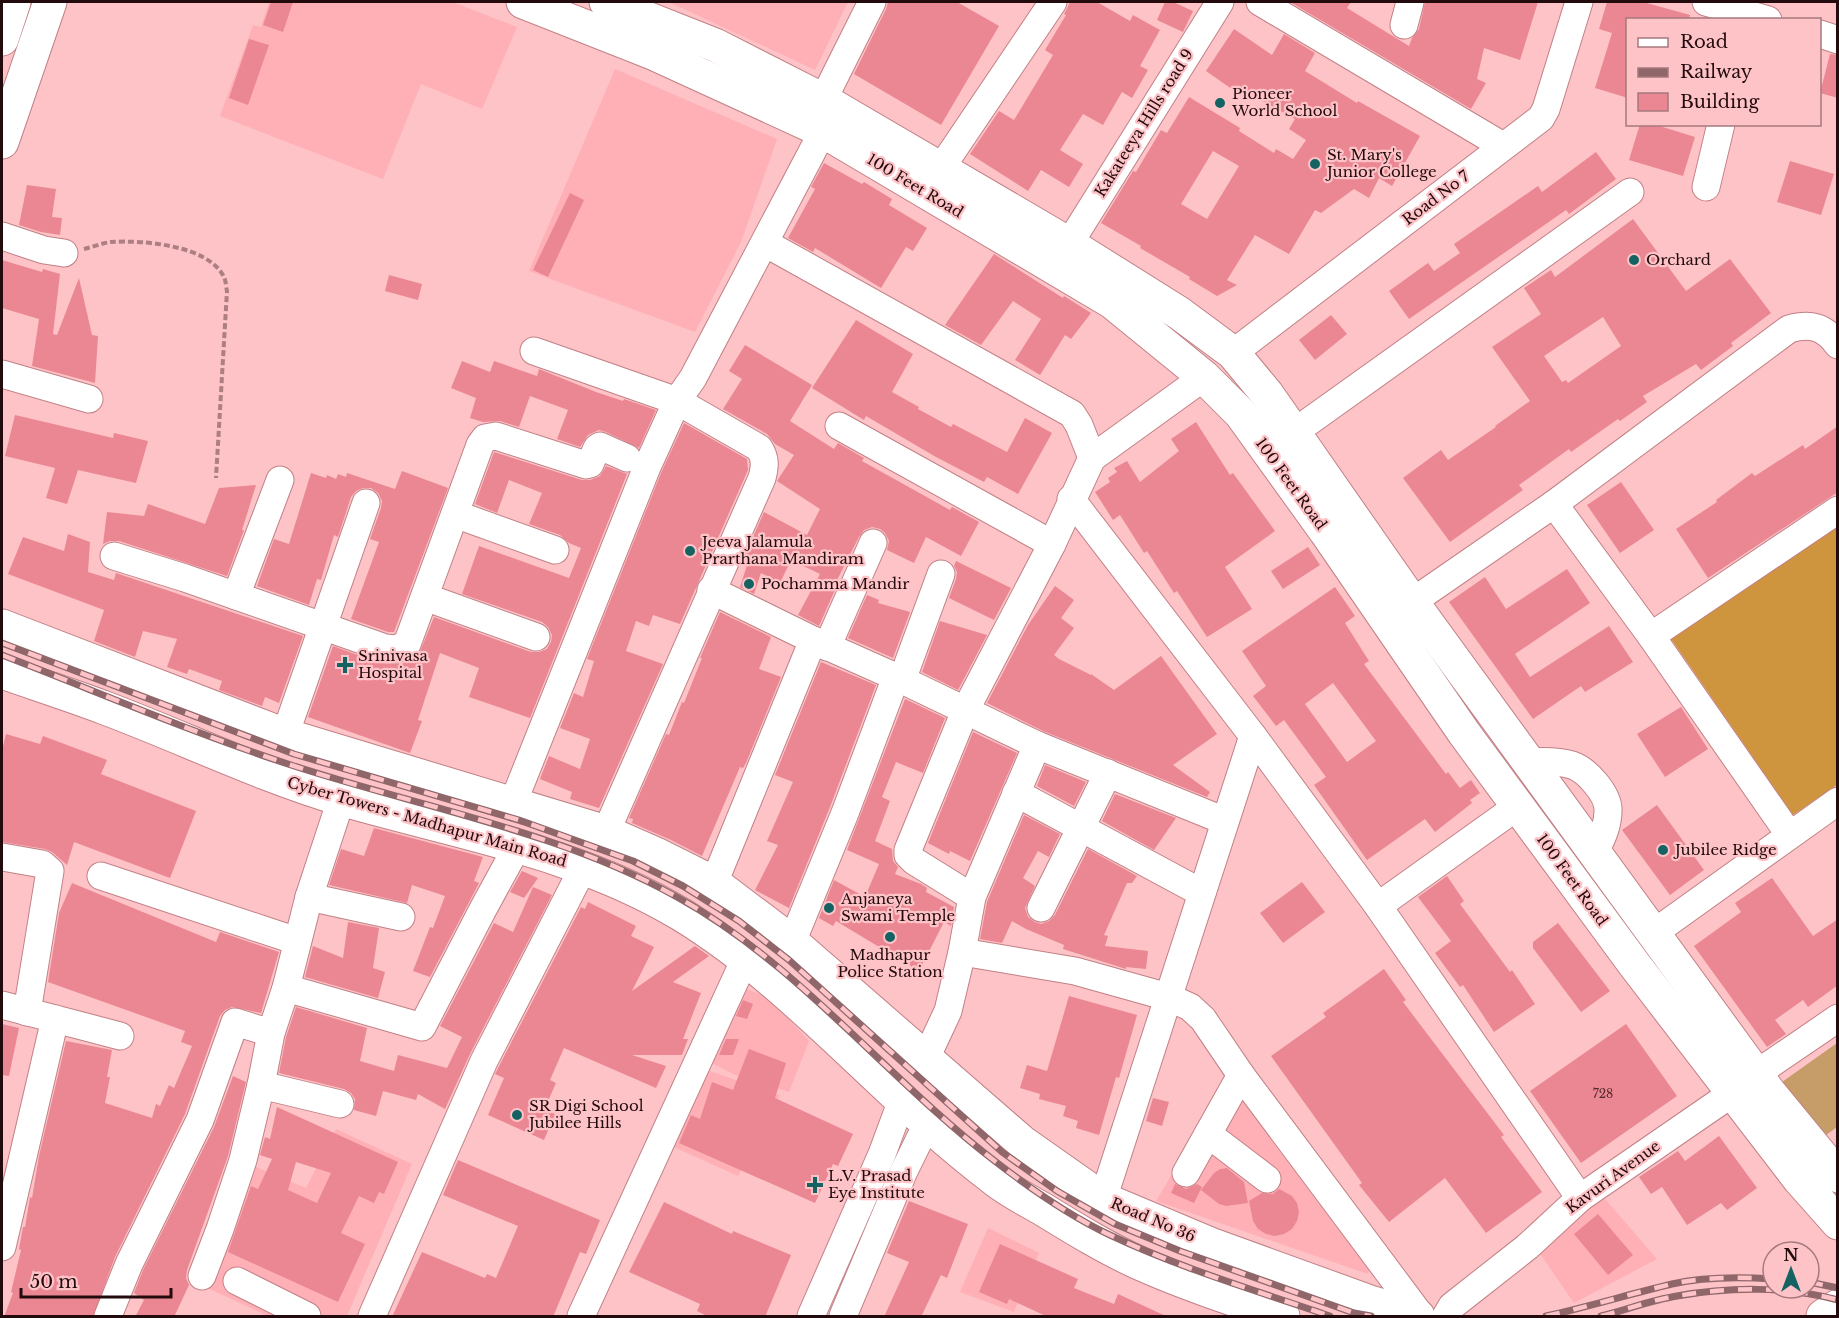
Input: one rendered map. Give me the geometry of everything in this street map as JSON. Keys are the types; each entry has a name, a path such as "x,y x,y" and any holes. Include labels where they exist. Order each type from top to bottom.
{"main road":[{"path":"2,39 14,2"},
{"path":"2,142 51,2"},
{"name":"100 Feet Road","path":"523,2 655,54 823,115 941,168 1179,313 1233,353 1267,394 1293,433 1464,733 1634,964 1745,1083 1838,1176"},
{"name":"100 Feet Road","path":"606,2 715,45 1112,302 1204,377 1241,414 1367,565 1412,602 1655,932 1799,1179 1838,1223"},
{"path":"2,626 285,735 606,832 656,854 714,883 792,942 926,1058"},
{"name":"Cyber Towers - Madhapur Main Road","path":"2,672 105,708 341,800 518,845 583,868 635,890 681,915 745,959 812,1016 927,1124"},
{"name":"Road No 36","path":"926,1058 1022,1142 1103,1198 1210,1244 1370,1302 1419,1317"},
{"path":"927,1124 996,1181 1070,1226 1139,1263 1283,1317"},
{"path":"1191,1283 1210,1244"},
{"path":"1823,1317 1838,1306"}],"street":[{"path":"513,803 647,467 677,401 693,378 765,243 872,2"},
{"path":"941,168 1053,2"},
{"name":"Kakateeya Hills road 9","path":"1069,244 1220,2"},
{"path":"1260,2 1503,146"},
{"name":"Road No 7","path":"1233,353 1541,118 1546,109 1580,2"},
{"path":"1706,2 1753,13"},
{"path":"1821,34 1838,40"},
{"path":"1706,187 1720,126"},
{"path":"1293,433 1630,192"},
{"path":"2,236 44,250 64,253"},
{"path":"765,243 1072,414 1079,425 1092,458"},
{"path":"1412,602 1554,504 1789,329 1805,324 1819,329 1838,345"},
{"path":"534,351 677,401 759,448 764,456 762,478 606,832"},
{"path":"2,374 89,399"},
{"path":"972,897 908,855 908,850 965,711 1052,544 1092,458 1204,377"},
{"path":"839,426 1052,544"},
{"path":"114,556 385,648 396,649 407,644 480,445 485,438 496,436 586,465 590,464 600,446 627,458"},
{"path":"236,596 280,480"},
{"path":"1071,499 1253,736 1378,906 1580,1198"},
{"path":"285,735 366,503"},
{"path":"1554,504 1651,636 1789,834"},
{"path":"1651,636 1838,510"},
{"path":"455,514 555,550"},
{"path":"714,883 820,644 873,543"},
{"path":"792,942 941,574"},
{"path":"711,590 820,644 899,678 1037,745 1225,821"},
{"path":"425,597 536,637"},
{"path":"1103,1198 1253,736"},
{"path":"926,1058 948,1011 972,897 1037,745"},
{"path":"1041,908 1108,773"},
{"path":"1016,793 1202,893"},
{"path":"202,1276 243,1160 271,1033 286,988 309,897 341,800"},
{"path":"1655,932 1838,801"},
{"path":"1378,906 1518,806"},
{"path":"286,988 423,1027 518,845"},
{"path":"2,857 42,864 50,871 31,985 14,1009 120,1036"},
{"path":"372,1317 484,1061 583,868"},
{"path":"100,876 297,941"},
{"path":"309,897 401,917"},
{"path":"962,952 1075,971 1168,997 1190,1007 1203,1019 1241,1075 1419,1317"},
{"path":"581,1317 745,959"},
{"name":"Kavuri Avenue","path":"1446,1317 1452,1306 1472,1288 1527,1246 1580,1198 1838,1018"},
{"path":"2,1247 55,1019"},
{"path":"108,1317 129,1264 200,1120 235,1022 271,1033"},
{"path":"1186,1173 1241,1075"},
{"path":"261,1085 340,1104"},
{"path":"811,1317 874,1173 902,1100"},
{"path":"843,1317 927,1124"},
{"path":"1208,1134 1267,1179"},
{"path":"874,1173 899,1184"},
{"path":"237,1281 307,1317"}],"path":[{"path":"64,253 110,242 147,243 196,253 211,262 225,278 227,291 216,478"}],"shaded area":[{"path":"269,2 452,2 517,27 482,109 421,84 383,179 220,116 253,25 261,27"},
{"path":"672,2 848,2 815,70"},
{"path":"615,69 777,139 741,242 695,332 529,271"},
{"path":"1837,522 1837,785 1793,815 1669,636"},
{"path":"737,985 770,998 809,1041 789,1092 735,1075 704,1059"},
{"path":"1837,1043 1837,1127 1822,1138 1782,1082"},
{"path":"701,1068 780,1095 738,1176 667,1144"},
{"path":"1229,1078 1372,1264 1368,1274 1156,1201"},
{"path":"336,1129 412,1164 347,1316 268,1316 199,1284 246,1163 306,1188"},
{"path":"1605,1199 1657,1259 1574,1303 1534,1245"},
{"path":"988,1228 1039,1253 1014,1312 960,1292"}],"building":[{"path":"271,2 293,2 283,32 263,25"},
{"path":"888,2 957,2 999,26 941,125 854,74"},
{"path":"1070,2 1097,2 1130,21 1133,15 1160,30 1140,66 1148,70 1132,98 1122,92 1103,125 1083,114 1060,150 1083,164 1069,187 1041,170 1028,191 970,154 999,111 1014,120 1053,55 1045,50 1066,15 1064,14"},
{"path":"1165,2 1173,2 1193,11 1183,32 1157,20"},
{"path":"1290,2 1351,2 1347,8 1409,46 1419,29 1425,2 1538,2 1520,60 1484,48 1477,79 1486,83 1471,109"},
{"path":"1607,2 1643,2 1690,15 1689,18 1626,18 1626,97 1595,88 1612,33 1599,29"},
{"path":"1234,29 1272,55 1284,34 1315,53 1305,71 1357,103 1358,101 1420,136 1392,186 1379,178 1369,198 1354,189 1321,213 1315,210 1289,254 1255,235 1227,280 1237,285 1217,296 1189,279 1190,277 1140,248 1141,246 1101,223 1161,130 1167,133 1189,97 1240,128 1239,131 1274,153 1276,149 1293,159 1306,140 1289,129 1295,119 1239,88 1236,92 1206,71","holes":["1213,151 1239,166 1207,219 1181,204"]},
{"path":"249,39 269,45 248,105 229,98"},
{"path":"1830,54 1838,55 1838,98 1821,93"},
{"path":"1639,126 1659,126 1695,137 1683,176 1629,160"},
{"path":"1596,152 1616,179 1569,214 1566,210 1409,319 1389,291 1428,263 1434,271 1460,253 1454,244 1538,186 1542,192"},
{"path":"1790,161 1834,174 1821,215 1777,202"},
{"path":"824,163 862,184 864,182 892,199 889,205 927,228 913,251 906,247 881,288 815,248 813,252 788,238 815,189 811,187"},
{"path":"27,185 56,189 52,217 62,218 60,235 19,225"},
{"path":"570,193 584,200 548,277 533,270"},
{"path":"1633,219 1686,291 1730,259 1771,313 1731,343 1733,346 1701,370 1696,364 1643,396 1647,402 1571,452 1569,449 1519,485 1523,490 1450,542 1403,478 1441,450 1448,460 1530,401 1492,347 1541,314 1524,288 1551,270 1555,277","holes":["1603,317 1621,346 1568,383 1566,380 1562,382 1544,356"]},
{"path":"994,254 1091,313 1071,339 1065,335 1040,375 1015,360 1041,319 1013,301 981,345 945,325"},
{"path":"2,260 42,272 43,269 60,274 53,334 57,335 79,278 92,335 98,336 95,383 32,366 39,319 2,308"},
{"path":"389,275 422,284 418,300 385,291"},
{"path":"1331,315 1347,334 1315,360 1299,340"},
{"path":"856,320 913,354 892,392 919,407 918,409 951,427 953,424 1007,452 1025,418 1052,433 1018,494 987,477 984,482 866,416 864,420 812,388"},
{"path":"745,345 812,385 790,421 834,449 838,443 864,458 862,461 950,510 952,507 979,522 961,556 926,537 914,563 887,550 889,541 880,529 872,527 864,530 836,582 838,583 819,626 798,615 820,574 791,560 780,583 761,573 754,594 740,587 748,562 743,560 764,512 807,535 820,509 777,481 794,455 775,444 767,434 723,409 742,379 729,371"},
{"path":"462,361 490,372 494,361 537,376 539,369 596,392 656,410 639,448 599,430 588,435 580,447 557,439 568,410 530,396 519,427 500,421 483,422 470,418 476,398 451,388"},
{"path":"15,415 113,438 114,433 148,441 136,483 78,470 67,504 46,498 55,468 5,456"},
{"path":"1196,422 1230,475 1233,473 1275,531 1225,567 1252,609 1207,637 1177,591 1174,593 1147,551 1144,553 1120,515 1113,520 1095,492 1110,482 1108,478 1117,472 1114,468 1127,461 1140,482 1179,451 1171,439"},
{"path":"684,423 747,459 748,470 680,624 653,615 649,626 636,621 626,651 663,664 599,808 570,799 572,792 540,779 549,756 580,769 590,739 560,728 574,693 583,697 594,661 587,659 661,473"},
{"path":"1838,426 1838,492 1708,578 1676,529 1717,502 1716,500 1752,473 1755,476 1803,445 1805,449"},
{"path":"494,452 582,480 600,476 606,466 627,474 530,718 469,697 479,668 440,653 418,720 422,721 410,753 308,717 333,646 380,663 402,664 419,654 434,617 531,652 547,649 552,635 542,622 462,594 479,546 569,578 581,548 569,543 560,535 529,524 542,493 509,480 497,513 475,504"},
{"path":"402,471 448,488 394,632 351,619 379,542 370,539 382,501 378,493 371,488 356,491 351,497 338,537 334,535 321,580 317,579 309,605 257,586 274,539 289,544 311,473 336,479 338,474 346,477 347,473 395,489"},
{"path":"1621,482 1654,530 1620,553 1587,505"},
{"path":"256,485 242,530 244,530 227,576 119,541 103,544 107,512 144,516 148,504 205,524 219,488"},
{"path":"68,534 90,542 88,572 114,580 116,573 303,636 279,703 265,697 262,706 219,690 222,681 189,669 187,674 167,667 177,639 143,631 135,657 94,641 104,610 8,574 23,537 64,551"},
{"path":"1308,547 1320,565 1283,589 1271,571"},
{"path":"956,561 1011,588 994,620 949,598 956,579 957,572 954,566"},
{"path":"1567,569 1590,603 1515,654 1530,677 1609,626 1633,662 1585,692 1581,686 1533,719 1449,602 1485,577 1506,609"},
{"path":"1055,586 1074,600 1061,618 1074,628 1054,655 1059,659 1091,674 1114,690 1161,656 1217,734 1173,765 1210,792 1207,797 1043,731 987,703 1028,625"},
{"path":"1335,587 1355,616 1345,623 1369,661 1364,664 1446,774 1448,772 1460,788 1471,780 1480,793 1470,800 1472,803 1435,832 1425,819 1367,860 1314,785 1326,777 1284,720 1276,726 1253,696 1266,686 1242,651","holes":["1333,683 1376,741 1347,762 1305,704"]},
{"path":"867,595 879,600 878,603 910,612 893,658 848,638"},
{"path":"720,612 771,637 759,669 781,677 746,763 743,768 740,767 702,856 632,823 633,819 629,818 666,734 669,735 682,702 684,703"},
{"path":"940,621 987,635 958,690 922,672"},
{"path":"821,662 876,685 789,908 755,890 778,845 767,841 793,782 775,775"},
{"path":"905,699 945,718 923,773 896,762 882,797 890,801 875,841 892,849 893,861 898,867 895,874 921,884 927,888 926,892 954,907 951,926 944,922 919,971 836,921 833,926 819,918 834,880 865,897 879,864 847,850"},
{"path":"1681,707 1708,749 1665,777 1637,734"},
{"path":"973,732 1017,753 970,861 950,851 949,854 928,843"},
{"path":"6,734 40,744 43,736 107,760 101,774 196,811 170,878 74,842 67,865 45,849 2,842 2,750"},
{"path":"1045,765 1086,782 1074,806 1037,786"},
{"path":"1115,794 1176,818 1154,850 1102,821"},
{"name":"Jubilee Ridge","path":"1657,805 1704,870 1670,895 1622,830"},
{"path":"1024,815 1060,834 1049,857 1038,851 1023,878 1035,886 1025,908 1028,917 1041,924 1049,921 1055,915 1088,849 1137,876 1132,883 1127,883 1104,935 1108,936 1105,946 1148,951 1146,969 1126,967 1126,969 1063,949 1064,945 1012,921 1002,943 980,939 987,902"},
{"path":"374,828 483,857 474,881 479,883 430,977 413,971 445,896 412,885 407,903 329,885 341,849 364,856"},
{"path":"522,871 538,878 524,898 510,892"},
{"path":"1447,876 1464,901 1460,904 1510,972 1512,970 1535,1004 1494,1032 1463,985 1460,987 1435,953 1451,941 1418,897"},
{"path":"1772,878 1813,936 1838,919 1838,985 1808,1007 1803,1000 1775,1020 1786,1034 1767,1047 1694,946 1741,912 1735,903"},
{"path":"1302,882 1325,912 1283,943 1260,913"},
{"path":"72,883 216,942 220,932 279,952 261,1013 232,1007 220,1016 185,1114 115,1257 93,1317 4,1317 13,1293 11,1292 21,1250 19,1249 23,1227 25,1227 30,1197 32,1198 39,1156 66,1041 112,1050 105,1103 152,1118 156,1104 160,1106 169,1085 174,1088 192,1046 181,1042 185,1031 48,982 59,913"},
{"path":"533,887 552,895 470,1054 445,1109 418,1094 416,1100 383,1091 376,1116 354,1110 355,1099 344,1089 279,1073 286,1037 296,1007 367,1028 360,1061 394,1071 398,1055 447,1068 462,1037 440,1026 494,923 513,932"},
{"path":"588,902 636,926 631,936 654,947 632,991 695,946 709,956 673,982 701,993 683,1039 688,1039 682,1055 632,1055 666,1066 656,1088 564,1048 550,1080 556,1083 544,1110 555,1114 544,1140 488,1115 504,1078 495,1074 581,907 585,909"},
{"path":"348,922 379,928 373,968 385,972 378,998 305,977 313,946 343,958"},
{"path":"1558,923 1610,991 1581,1012 1533,948 1533,942"},
{"path":"1384,969 1406,1000 1403,1002 1504,1135 1501,1137 1542,1192 1486,1233 1445,1178 1389,1222 1359,1185 1362,1183 1271,1056 1326,1017 1323,1013"},
{"path":"1069,996 1137,1015 1119,1078 1116,1077 1099,1135 1076,1128 1078,1121 1063,1116 1066,1106 1039,1099 1040,1094 1020,1088 1027,1065 1047,1071"},
{"path":"743,1000 753,1004 747,1019 736,1016"},
{"path":"2,1024 19,1028 9,1076 2,1075"},
{"path":"1626,1024 1677,1096 1581,1163 1530,1091"},
{"path":"726,1039 739,1039 733,1055 719,1055"},
{"path":"749,1049 786,1063 775,1098 853,1134 838,1166 833,1164 815,1203 679,1143 691,1115 700,1119 712,1082 733,1090"},
{"path":"233,1076 246,1082 228,1156 187,1270 186,1278 189,1285 174,1317 135,1317 144,1300 134,1293 143,1270 214,1127"},
{"path":"1153,1098 1169,1102 1162,1126 1146,1121"},
{"path":"277,1107 398,1162 384,1194 379,1192 374,1203 359,1196 341,1233 365,1244 338,1302 228,1252 251,1186 258,1189 272,1159 260,1155 265,1137 270,1139","holes":["296,1162 331,1173 317,1203 288,1190"]},
{"path":"1719,1136 1757,1188 1727,1210 1721,1203 1687,1225 1662,1187 1651,1194 1639,1177 1678,1151 1685,1161"},
{"path":"458,1160 600,1220 586,1254 580,1252 553,1317 392,1317 422,1252 485,1278 487,1274 496,1278 518,1226 443,1195"},
{"path":"1227,1168 1244,1182 1248,1203 1226,1206 1219,1204 1201,1190 1214,1173"},
{"path":"1175,1184 1186,1189 1197,1184 1202,1187 1194,1203 1171,1193"},
{"path":"1279,1189 1292,1196 1299,1212 1292,1229 1275,1236 1258,1229 1253,1221 1249,1201 1262,1193 1273,1194"},
{"path":"909,1201 968,1224 947,1278 941,1275 921,1317 884,1317 909,1262 887,1253"},
{"path":"664,1202 732,1234 733,1231 791,1255 765,1317 709,1317 697,1311 700,1304 629,1272"},
{"path":"1598,1214 1633,1255 1608,1275 1574,1234"},
{"path":"1000,1244 1078,1279 1074,1288 1114,1304 1118,1294 1168,1317 1048,1317 1009,1299 1007,1304 979,1292"}],"railway":[{"path":"2,643 294,754 519,820 633,861 683,886 739,921 789,960 1002,1152 1057,1191 1115,1224 1180,1251 1354,1313 1371,1316"},
{"path":"2,655 254,753 537,837 632,874 677,897 721,924 763,955 803,988 956,1129 1009,1172 1066,1211 1095,1228 1164,1258 1330,1316"},
{"path":"1546,1316 1684,1282 1722,1278 1761,1279"},
{"path":"1821,1284 1838,1288"},
{"path":"1601,1316 1667,1298 1716,1291 1778,1290 1819,1295 1838,1300"}],"place":[{"name":"Pioneer World School","path":"1220,103"},
{"name":"St. Mary's Junior College","path":"1315,164"},
{"name":"Orchard","path":"1634,260"},
{"name":"Jeeva Jalamula Prarthana Mandiram","path":"690,551"},
{"name":"Pochamma Mandir","path":"749,584"},
{"name":"Srinivasa Hospital","path":"345,665"},
{"name":"Jubilee Ridge","path":"1663,850"},
{"name":"Anjaneya Swami Temple","path":"829,908"},
{"name":"Madhapur Police Station","path":"890,937"},
{"name":"SR Digi School Jubilee Hills","path":"517,1115"},
{"name":"L.V. Prasad Eye Institute","path":"815,1185"}]}
